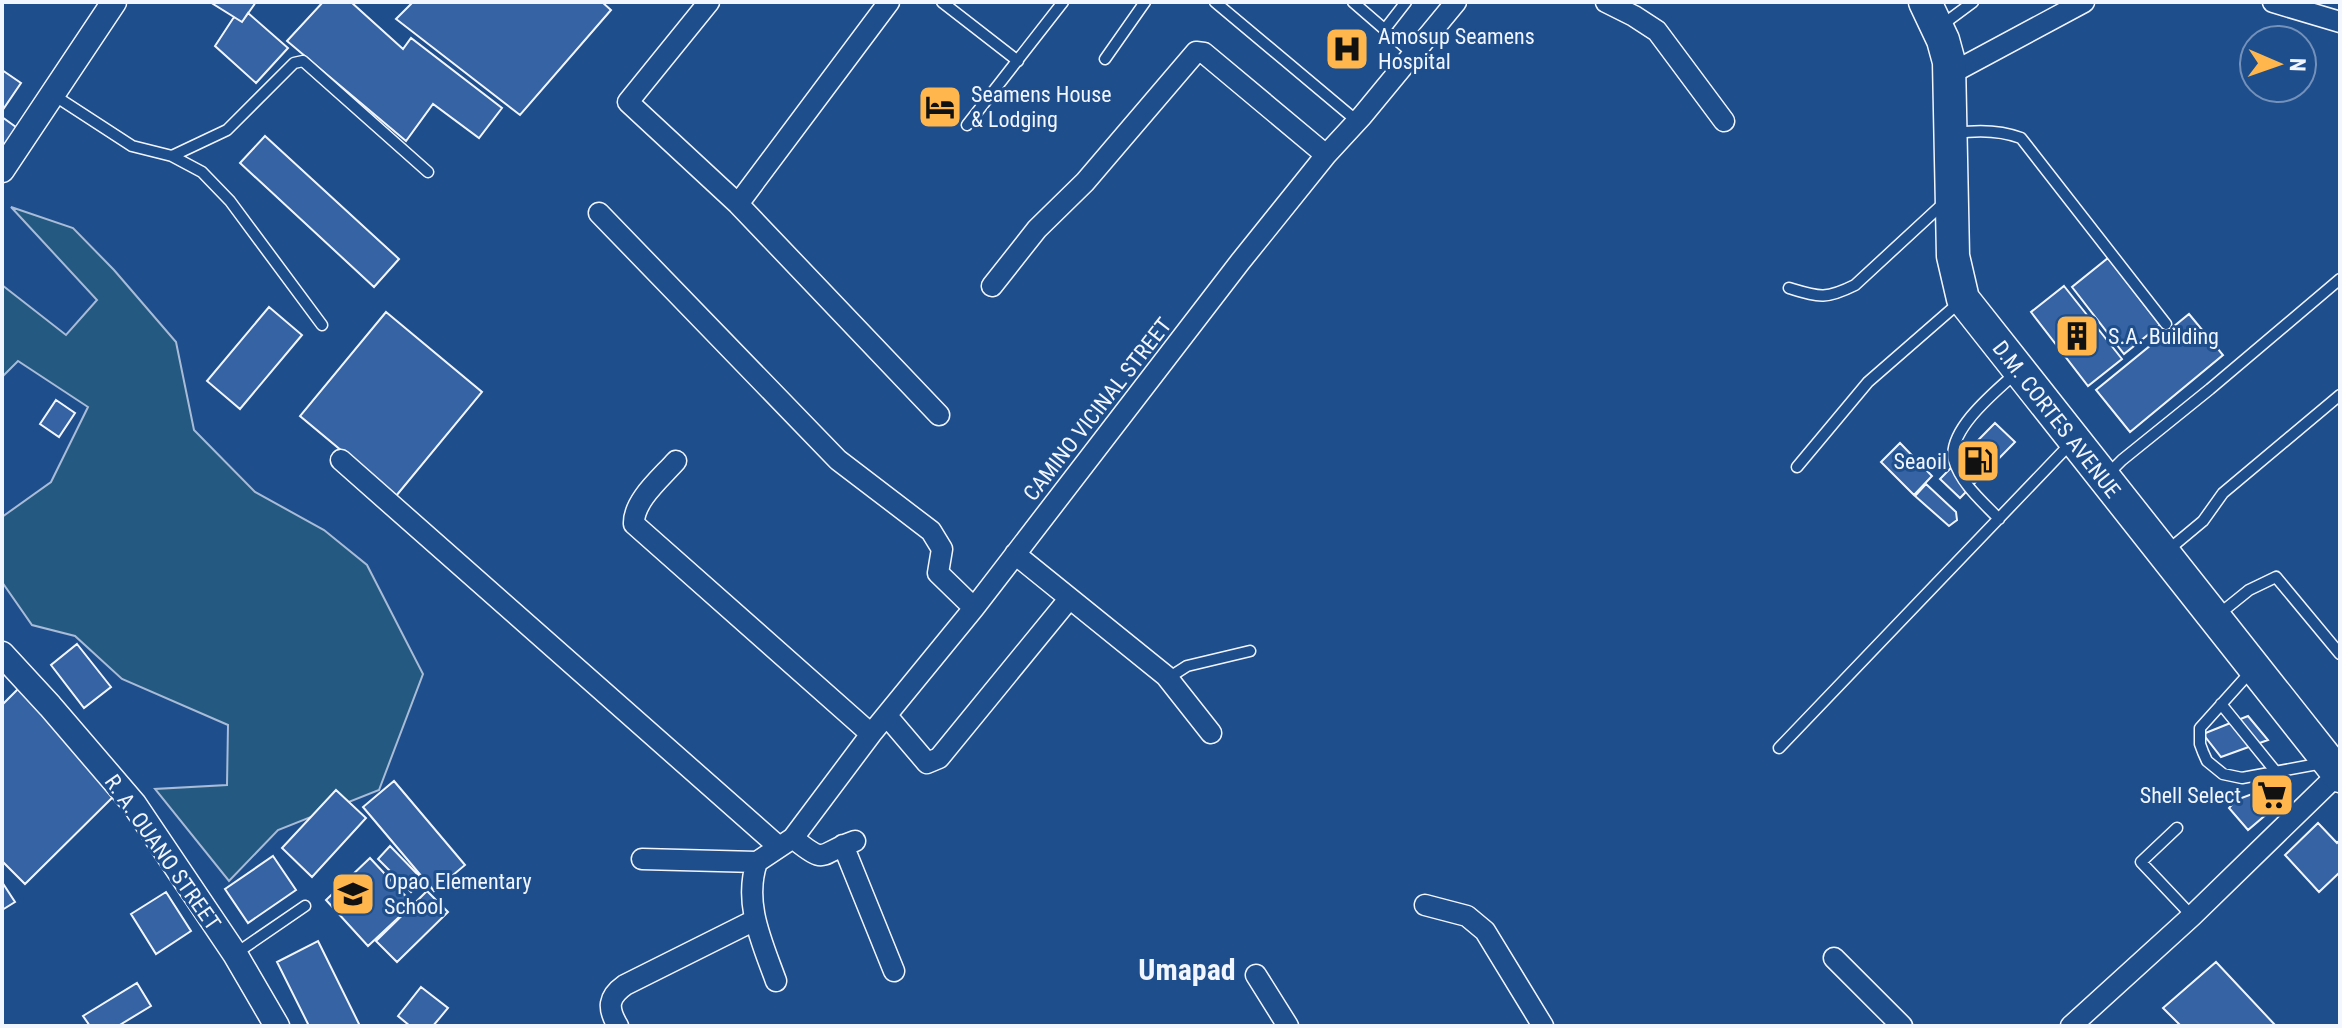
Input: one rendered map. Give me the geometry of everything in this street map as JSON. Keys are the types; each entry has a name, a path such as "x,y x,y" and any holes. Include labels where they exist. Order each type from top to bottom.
{"highway":[{"name":"D.M. CORTES AVENUE","path":"1932,15 1946,49 1950,74 1953,256 1963,299 2336,771"}],"street":[{"path":"2,170 114,2"},
{"path":"709,2 628,102 738,204 939,415"},
{"path":"738,204 889,2"},
{"name":"CAMINO VICINAL STREET","path":"757,862 786,842 974,608 1240,262 1456,2"},
{"path":"1606,2 1657,31 1724,121"},
{"path":"1950,74 2084,2"},
{"path":"2273,2 2340,22"},
{"path":"992,286 1037,229 1085,182 1196,52 1204,53 1326,155"},
{"path":"599,213 838,460 931,531 942,549 938,573 974,608"},
{"path":"341,460 786,842 823,856 849,843 894,971"},
{"path":"676,461 639,505 634,524 871,734"},
{"path":"1015,554 1166,676 1211,733"},
{"path":"887,716 927,763 939,758 1069,599"},
{"name":"R. A. OUANO STREET","path":"2,654 134,804 235,954 277,1026"},
{"path":"2071,1026 2192,916 2336,771"},
{"path":"642,859 757,862 752,876 752,902 776,981"},
{"path":"1425,905 1467,916 1485,931 1543,1026"},
{"path":"618,1026 611,1006 614,993 755,920"},
{"path":"1834,958 1902,1026"},
{"path":"1256,975 1288,1026"}],"lane":[{"path":"942,2 1018,61"},
{"path":"967,125 1063,2"},
{"path":"1105,59 1145,2"},
{"path":"1215,2 1357,121"},
{"path":"1353,2 1413,54"},
{"path":"1385,29 1406,2"},
{"path":"1932,15 1973,2"},
{"path":"172,156 227,130 294,63 303,61 428,172"},
{"path":"52,94 132,146 172,156 202,172 230,201 322,325"},
{"path":"1950,134 1978,130 2021,138 2166,324"},
{"path":"1789,288 1826,296 1855,285 1951,196"},
{"path":"2103,478 2340,279"},
{"path":"1797,467 1868,382 1963,299"},
{"path":"1999,519 1975,494 1959,471 1953,457 1955,440 1978,407 2018,370"},
{"path":"2164,553 2203,521 2223,493 2340,395"},
{"path":"1779,748 2073,440"},
{"path":"2214,618 2249,590 2276,577 2340,654"},
{"path":"1166,676 1187,666 1250,651"},
{"path":"2254,667 2200,728 2200,744 2207,761 2223,774 2242,778 2276,772 2336,771"},
{"path":"2221,704 2276,772"},
{"path":"2177,828 2141,862 2192,916"},
{"path":"235,954 305,906"}],"shaded area":[{"path":"11,207 73,228 114,270 176,342 194,430 255,492 324,530 367,565 423,674 379,790 278,830 229,881 155,789 227,785 228,725 122,679 75,636 32,625 2,582 2,517 51,482 88,407 18,361 2,377 2,285 66,335 97,300"}],"building":[{"path":"210,2 256,2 242,22"},
{"path":"323,2 351,2 403,49 411,38 502,108 479,138 433,104 406,141 287,41"},
{"path":"413,2 602,2 611,10 520,115 396,19"},
{"path":"248,13 288,48 256,83 215,46 234,17 242,22"},
{"path":"2,70 21,83 2,111"},
{"path":"2,117 20,130 2,156"},
{"path":"265,136 399,259 374,287 240,163"},
{"path":"2108,258 2160,325 2124,354 2072,287"},
{"name":"S.A. Building","path":"2064,286 2122,359 2088,386 2031,312"},
{"path":"269,307 302,335 240,409 207,381"},
{"path":"386,312 482,392 396,496 300,416"},
{"path":"2189,314 2223,355 2130,432 2096,390"},
{"path":"56,400 75,413 59,437 40,424"},
{"name":"Seaoil","path":"1995,423 2015,442 1960,498 1940,479"},
{"path":"1900,443 1932,476 1914,495 1881,462"},
{"path":"1926,484 1956,512 1957,520 1949,526 1915,496"},
{"path":"77,644 111,687 84,708 51,665"},
{"path":"19,688 119,791 25,884 2,861 2,705"},
{"path":"2248,716 2268,740 2221,757 2203,734"},
{"path":"394,781 465,865 434,891 363,807"},
{"path":"2271,787 2282,801 2248,830 2229,808 2236,800"},
{"path":"336,790 366,818 312,877 282,848"},
{"path":"2318,823 2337,843 2340,840 2340,872 2319,892 2285,855"},
{"path":"390,846 423,880 411,892 378,859"},
{"path":"273,856 296,890 248,923 225,889"},
{"path":"370,858 413,904 368,946 326,900"},
{"path":"2,882 15,902 2,910"},
{"path":"427,891 448,912 397,962 376,941"},
{"path":"166,892 191,931 156,954 131,914"},
{"path":"318,941 360,1026 309,1026 277,962"},
{"path":"2216,962 2276,1026 2181,1026 2163,1008"},
{"path":"137,983 151,1006 118,1026 90,1026 83,1016"},
{"path":"421,987 448,1008 433,1026 410,1026 398,1016"}],"place":[{"name":"Amosup Seamens Hospital","path":"1347,49"},
{"name":"Seamens House & Lodging","path":"940,107"},
{"name":"S.A. Building","path":"2077,336"},
{"name":"Seaoil","path":"1978,461"},
{"name":"Shell Select","path":"2272,795"},
{"name":"Opao Elementary School","path":"353,894"}],"district":[{"name":"Umapad","path":"1187,970"}]}
